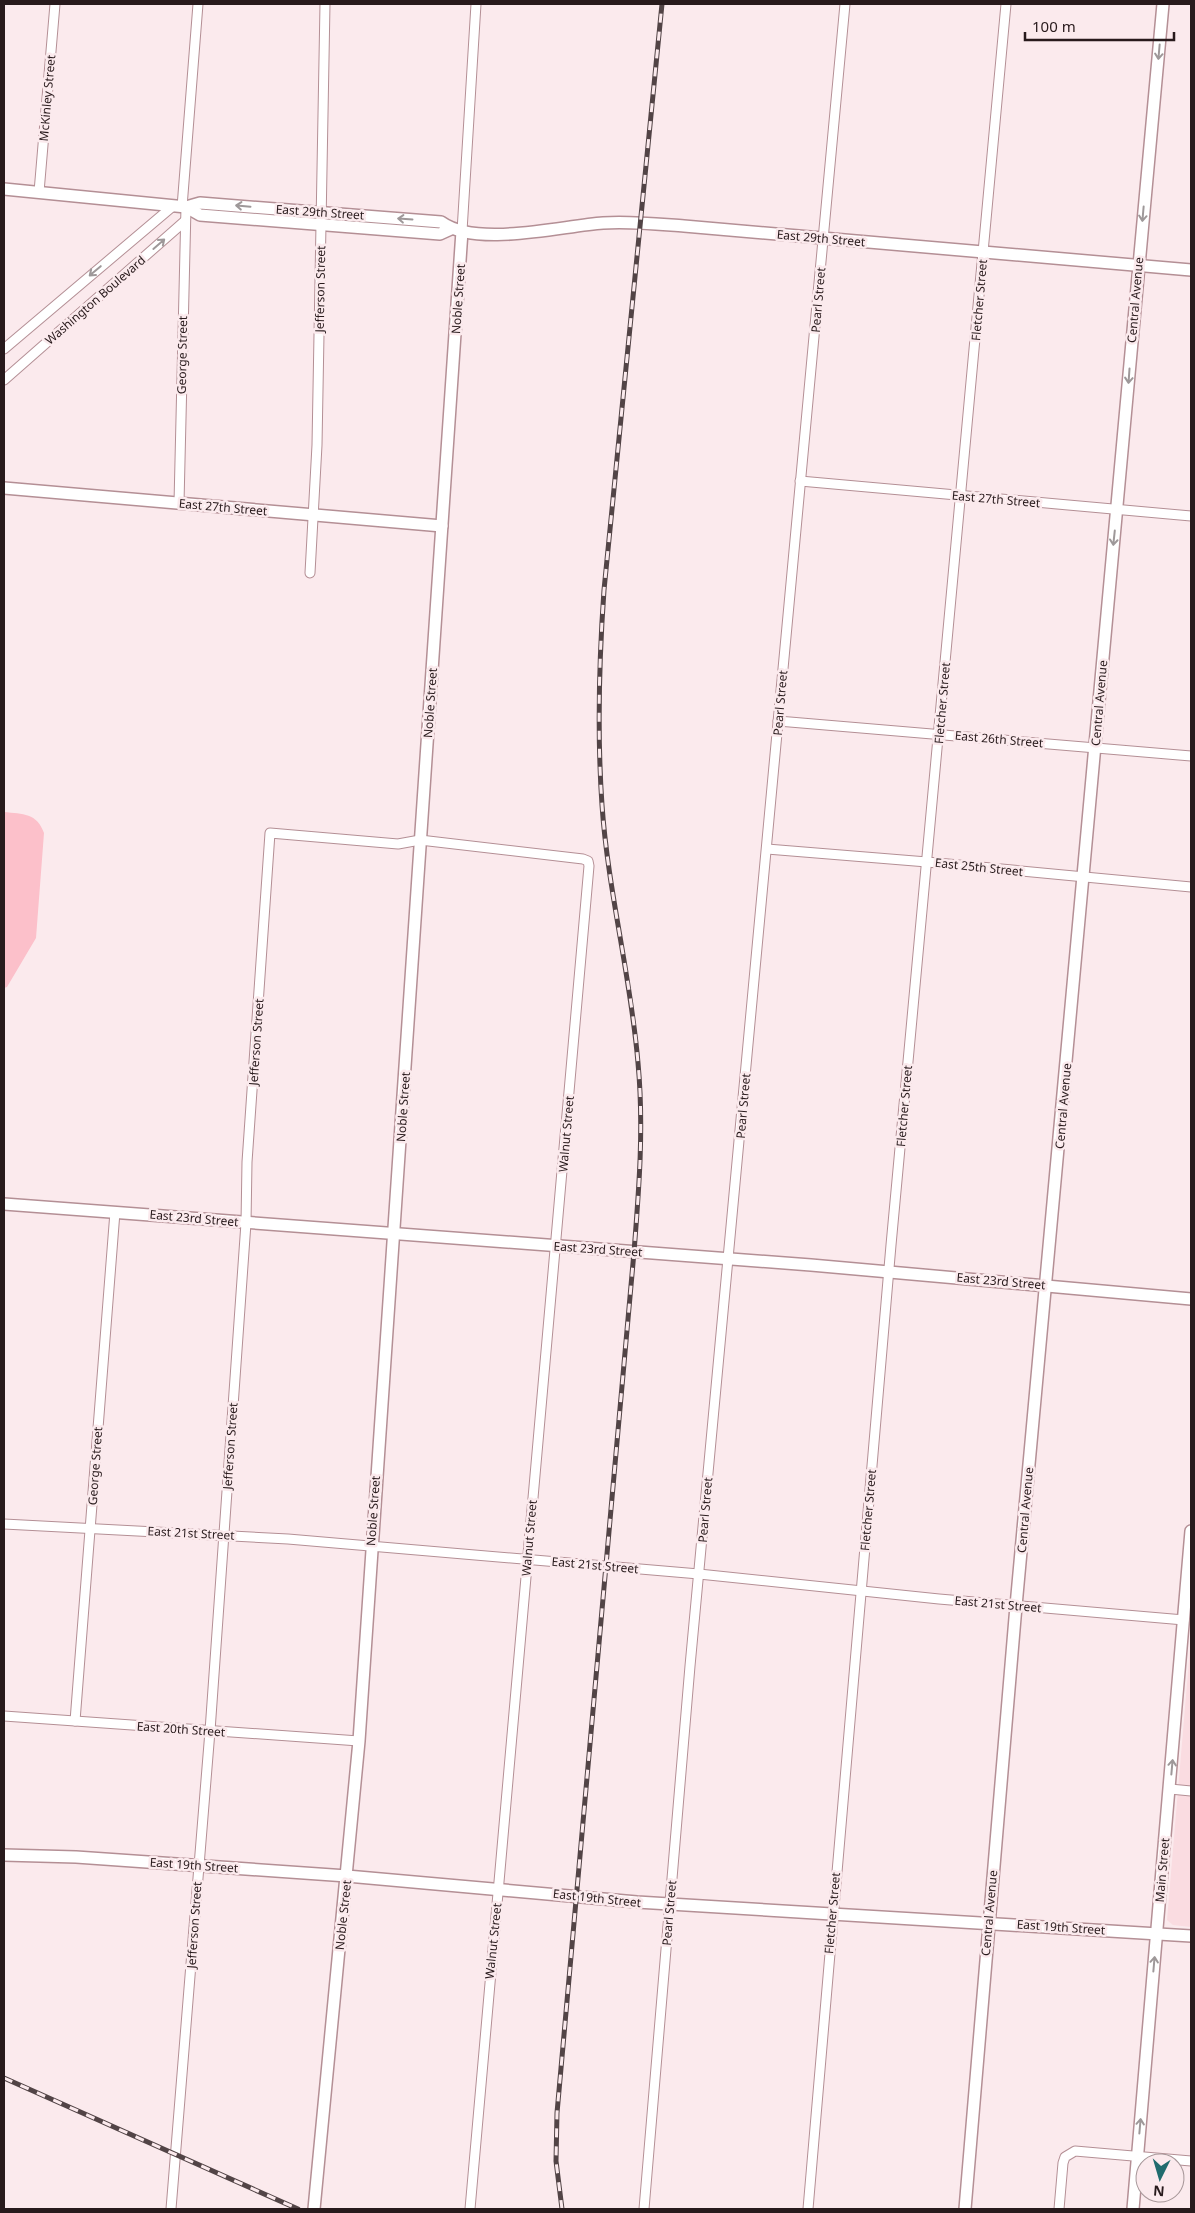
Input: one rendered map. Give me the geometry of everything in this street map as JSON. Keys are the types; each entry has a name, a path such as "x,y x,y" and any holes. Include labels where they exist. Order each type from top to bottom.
{"street":[{"name":"McKinley Street","path":"39,192 55,4"},
{"name":"George Street","path":"179,503 185,221 180,207 198,4"},
{"name":"Jefferson Street","path":"310,573 317,445 325,4"},
{"name":"Noble Street","path":"315,2209 359,1741 442,526 457,230 476,4"},
{"name":"Pearl Street","path":"644,2209 699,1574 844,4"},
{"name":"Fletcher Street","path":"808,2209 832,1912 889,1272 1006,4"},
{"name":"Central Avenue","path":"965,2209 1016,1606 1163,4"},
{"name":"East 29th Street","path":"4,189 180,207 200,215 440,234 457,230 498,234 540,233 574,226 616,222 1191,270"},
{"name":"East 29th Street","path":"180,207 200,203 321,212 441,222 457,230"},
{"name":"Washington Boulevard","path":"4,349 180,207"},
{"name":"Washington Boulevard","path":"4,380 185,221"},
{"name":"East 27th Street","path":"800,481 1191,516"},
{"name":"East 27th Street","path":"4,488 442,526"},
{"name":"East 26th Street","path":"778,721 1191,756"},
{"name":"Jefferson Street","path":"171,2209 210,1731 246,1223 247,1162 270,833 398,844 420,840"},
{"name":"Walnut Street","path":"420,840 583,859 588,861 589,866 470,2209"},
{"name":"East 25th Street","path":"767,850 927,862 1191,887"},
{"name":"East 23rd Street","path":"4,1204 729,1259 1191,1299"},
{"name":"George Street","path":"76,1721 115,1212"},
{"name":"East 21st Street","path":"4,1524 223,1534 371,1546 699,1574 1016,1606 1184,1620"},
{"name":"Main Street","path":"1137,2153 1191,1531"},
{"name":"East 20th Street","path":"4,1716 359,1741"},
{"path":"1170,1789 1191,1791"},
{"name":"East 19th Street","path":"4,1854 347,1876 670,1904 832,1912 1191,1936"},
{"path":"1059,2209 1063,2163 1069,2153 1075,2151 1135,2157"},
{"name":"Main Street","path":"1133,2209 1135,2183"}],"shaded area":[{"path":"4,812 23,814 33,818 41,826 44,833 36,938 7,987 4,988"},
{"path":"1191,1637 1191,1927 1173,1925 1167,1920"}],"railway":[{"path":"562,2209 556,2161 557,2113 634,1252 640,1158 641,1111 635,1031 609,870 602,805 599,724 601,643 604,590 662,4"},
{"path":"4,2078 298,2209"}]}
